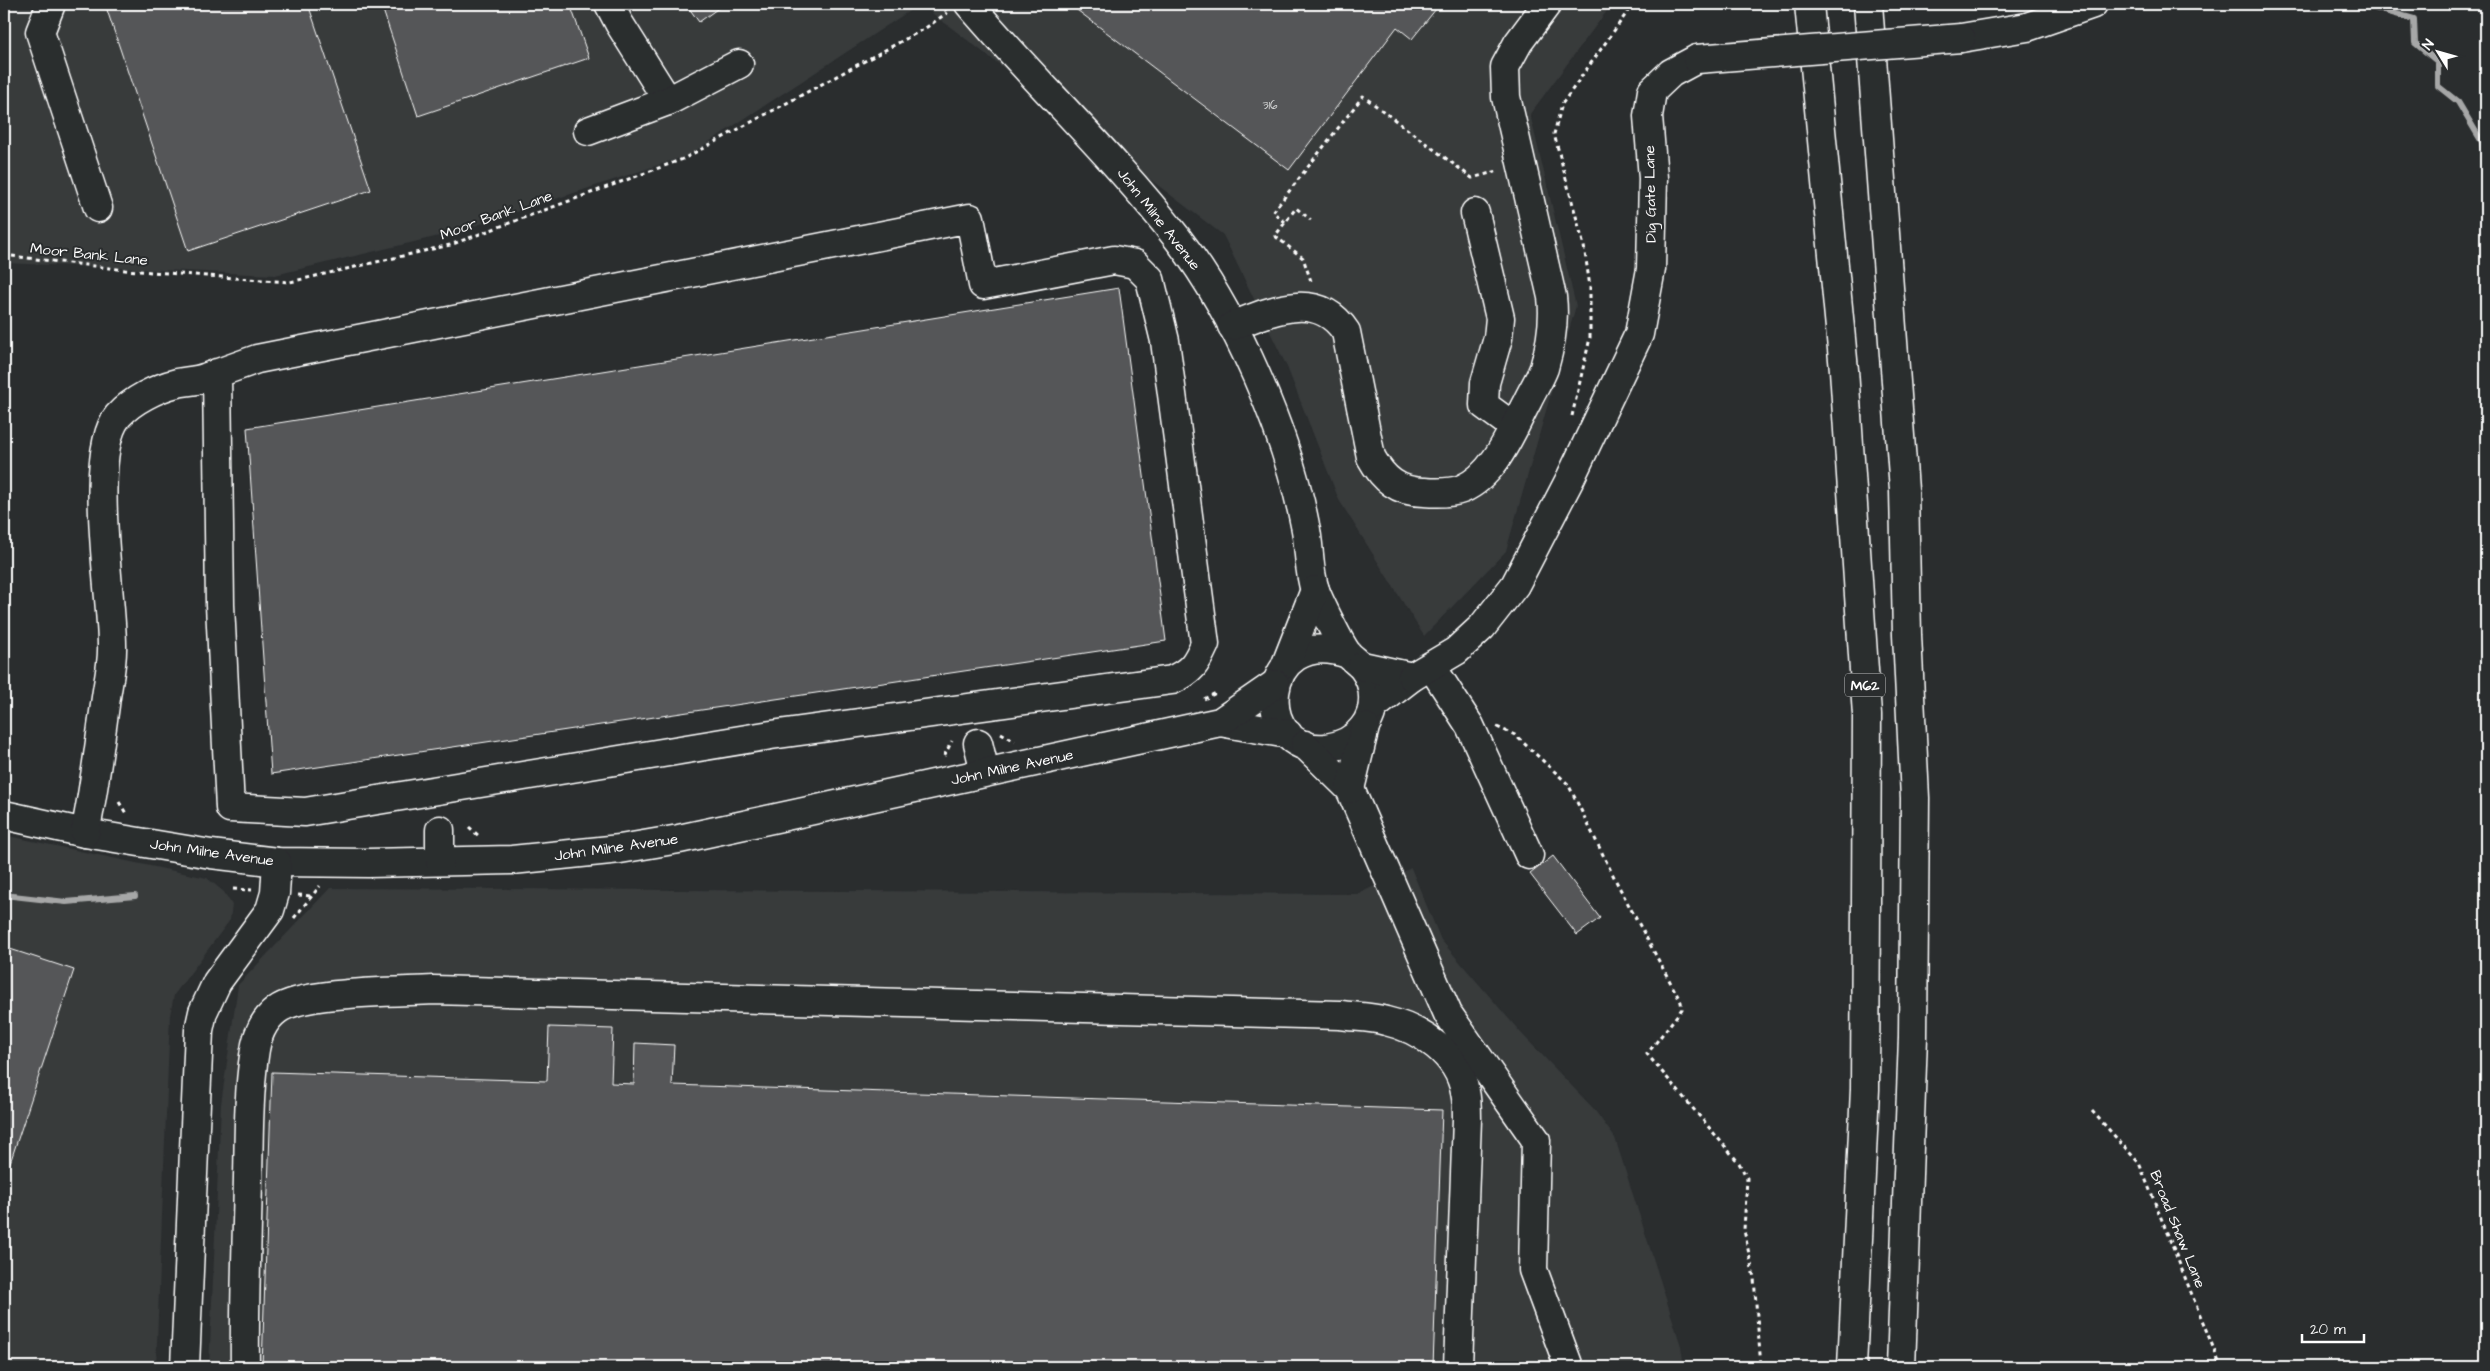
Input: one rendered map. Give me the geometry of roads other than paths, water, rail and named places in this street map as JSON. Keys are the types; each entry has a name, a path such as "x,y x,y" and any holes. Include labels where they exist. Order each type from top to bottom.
{"main road":[{"path":"52,4 40,32 98,208"},
{"path":"609,4 668,101"},
{"path":"1232,326 1298,305 1319,309 1340,322 1346,332 1371,457 1380,473 1396,487 1418,492 1439,493 1462,489 1481,476 1497,457 1543,370 1554,319 1552,297 1506,97 1506,67 1518,43 1547,4"},
{"path":"1868,4 1904,490 1915,798 1913,1037 1901,1367"},
{"name":"Dig Gate Lane","path":"1369,717 1422,672 1456,651 1501,606 1515,585 1582,453 1639,334 1650,269 1652,178 1648,116 1652,91 1671,73 1697,59 1960,38 2026,27 2093,4"},
{"name":"M62","path":"1809,5 1844,370 1867,715 1865,1089 1852,1367"},
{"name":"John Milne Avenue","path":"962,7 1106,151 1180,241 1225,311 1277,424 1305,524 1315,590 1355,660"},
{"path":"588,131 668,101 739,64"},
{"path":"1475,213 1500,318 1498,338 1485,383 1484,405 1514,427"},
{"path":"85,833 92,801 112,646 104,552 104,457 109,435 118,417 133,404 154,392 176,383 206,378 217,373 257,359 970,218 983,284 1114,260 1135,264 1150,279 1166,341 1205,644 1198,661 1187,673 1172,680 770,735 305,812 230,808 220,605 217,373"},
{"path":"1315,590 1281,674 1275,711 1280,723 1350,789 1448,1014 1536,1140 1533,1270 1569,1367"},
{"path":"1281,674 1300,654 1315,649 1332,649 1355,660 1422,672 1470,726 1529,855"},
{"path":"1350,789 1369,717 1372,686 1355,660"},
{"name":"John Milne Avenue","path":"1220,722 1281,674"},
{"path":"1297,739 1322,748 1338,746 1353,739 1369,717"},
{"name":"John Milne Avenue","path":"4,815 85,833 212,854 277,862 512,860 628,847 679,839 1220,722 1297,739"},
{"path":"977,739 985,772"},
{"path":"440,830 440,861"},
{"path":"185,1367 199,1030 203,1012 217,982 270,910 275,893 277,862"},
{"path":"245,1367 250,1110 254,1056 260,1030 267,1018 278,1009 297,1001 353,994 434,990 1340,1015 1388,1021 1419,1034 1439,1047 1456,1068 1465,1091 1467,1119 1458,1367"}],"waterway":[{"path":"2369,4 2371,7 2414,19 2415,43 2438,62 2438,86 2458,102 2482,142 2486,170"},
{"path":"4,895 66,902 135,896"}]}
